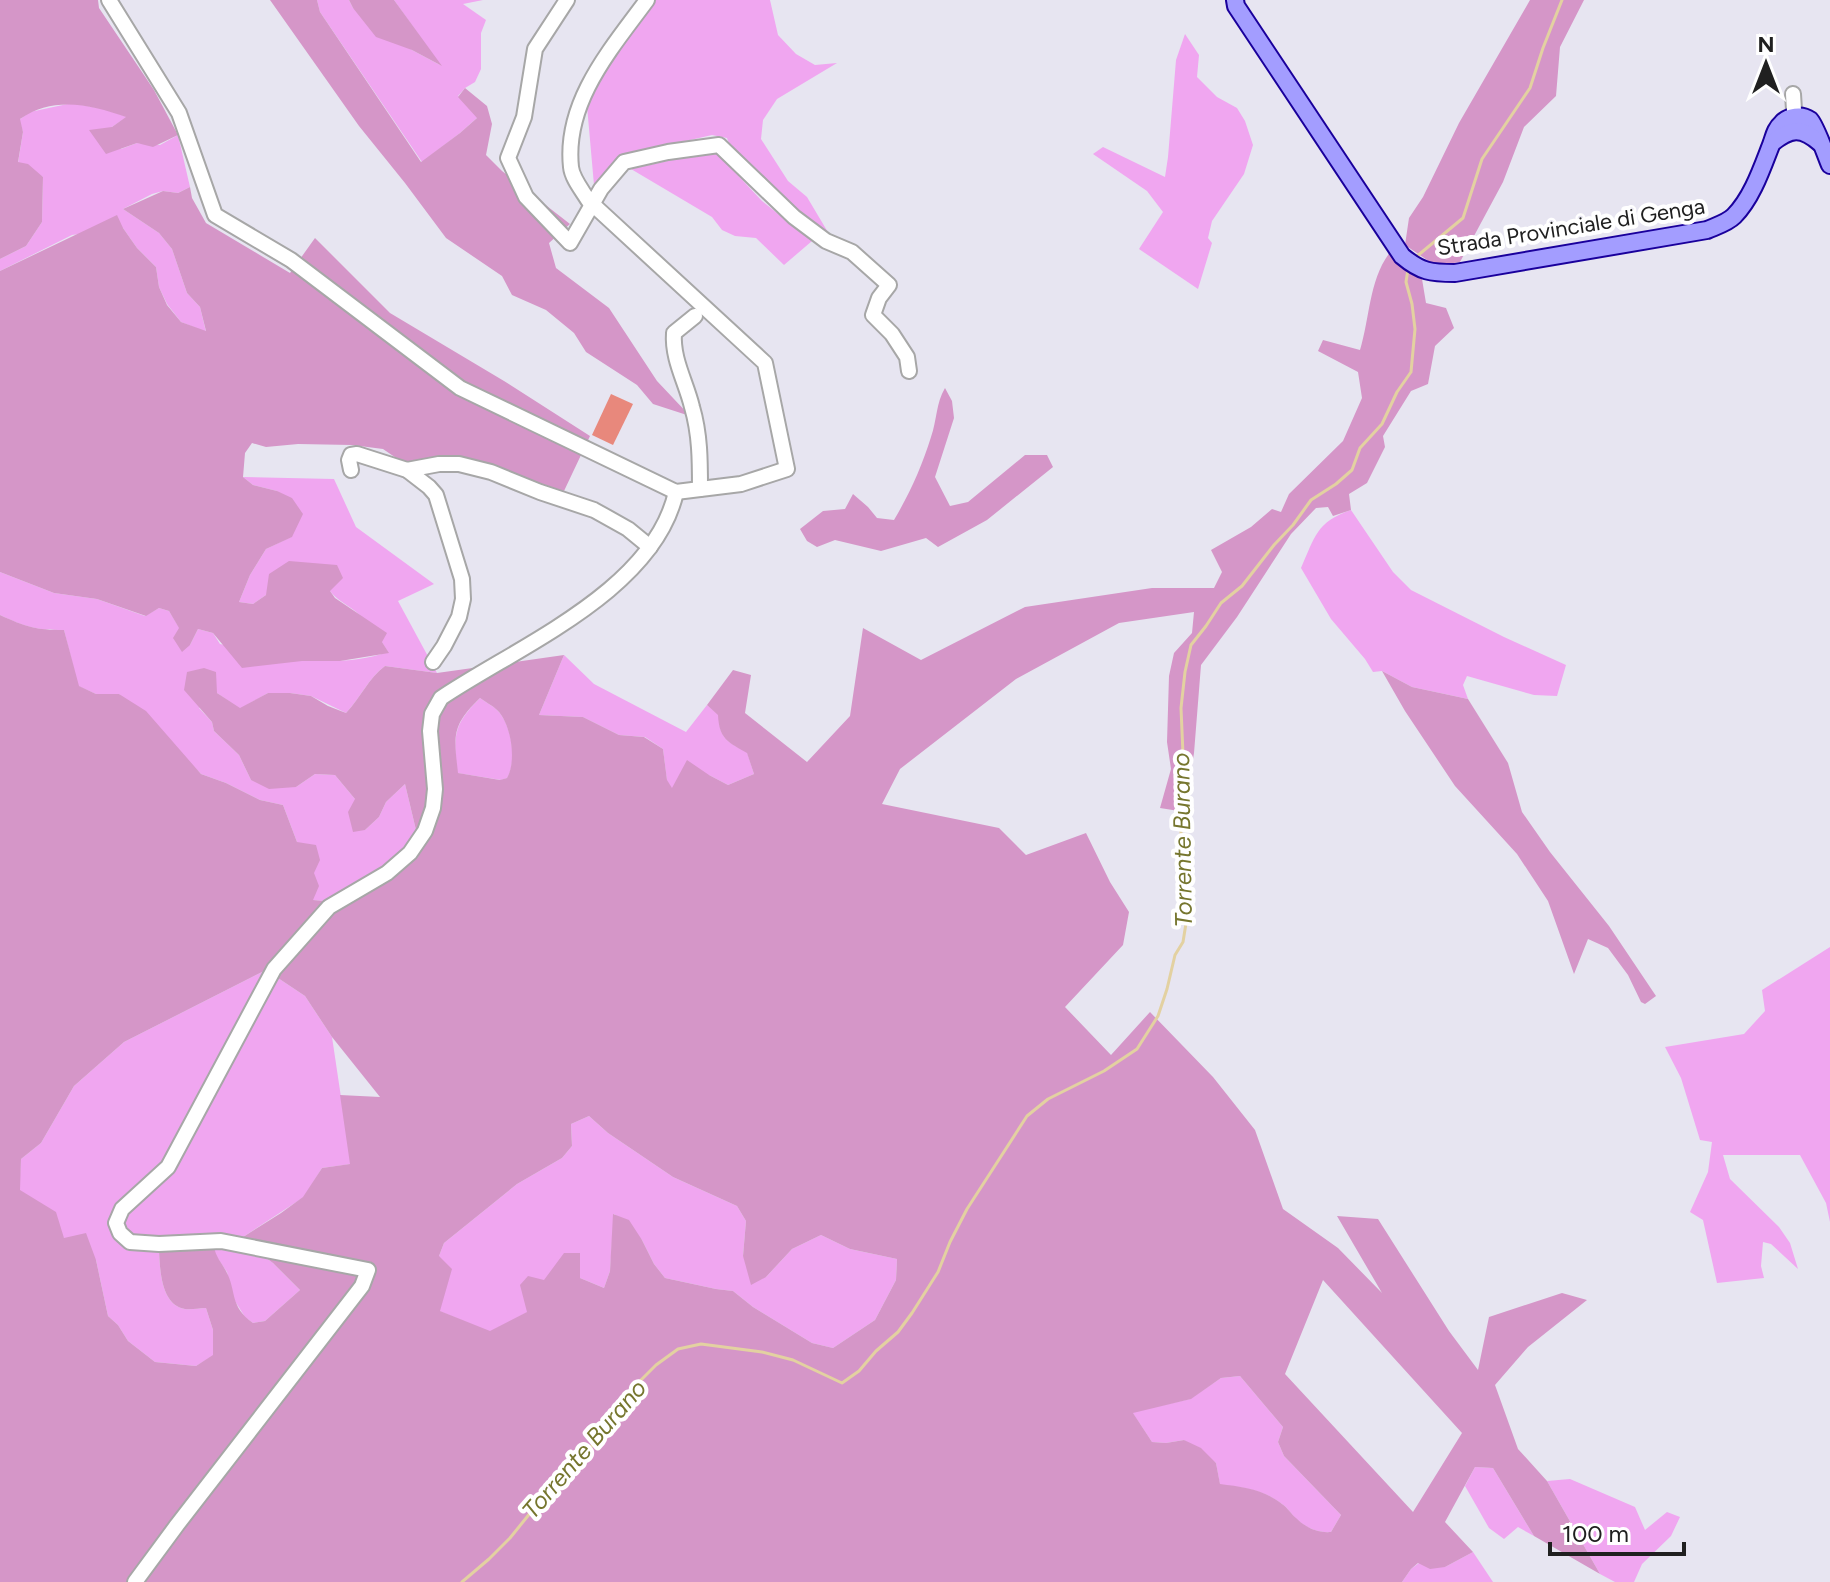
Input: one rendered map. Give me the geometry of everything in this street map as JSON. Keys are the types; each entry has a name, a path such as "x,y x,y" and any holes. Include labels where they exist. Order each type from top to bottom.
{"main road":[{"name":"Strada Provinciale di Genga","path":"1235,0 1236,6 1402,256 1425,272 1455,273 1707,230 1734,216 1749,195 1776,130 1786,119 1794,124"},
{"path":"1794,124 1802,116 1810,120 1830,165"}],"street":[{"path":"109,0 179,113 215,215 291,260 460,388 676,492 741,484 787,469 765,363 592,204 571,170 572,135 577,109 604,58 647,0"},
{"path":"567,0 535,49 524,117 508,158 526,197 570,243 601,189 624,162 719,145 794,217 826,241 852,252 889,285 879,298 873,315 892,334 907,357 909,371"},
{"path":"1793,94 1794,124"},
{"path":"695,316 674,333 673,339 699,439 700,489"},
{"path":"351,470 349,460 351,455 357,454 407,470 436,495 462,579 463,599 459,617 433,662"},
{"path":"407,470 459,464 491,472 594,510 628,529 650,547"},
{"path":"135,1582 362,1286 368,1270 221,1241 130,1242 120,1233 116,1223 122,1209 168,1167 274,969 329,907 387,873 410,853 425,831 433,808 435,789 430,731 432,714 441,698 597,601 621,580 665,525 676,492"}],"shaded area":[{"path":"0,0 98,0 99,8 154,90 178,135 153,147 137,143 106,154 89,130 112,127 126,117 72,104 45,107 20,119 23,132 18,162 28,164 43,177 42,222 26,246 0,259"},
{"path":"270,0 317,0 320,12 421,162 477,118 458,97 465,88 487,106 492,124 486,155 570,224 549,243 556,268 609,308 657,381 690,416 653,404 637,385 586,352 574,333 546,310 512,295 502,276 446,238 359,126"},
{"path":"317,0 349,0 353,8 412,50 440,65 394,0 483,0 463,4 486,20 481,33 481,69 475,82 458,96 478,117 422,162 320,12"},
{"path":"349,0 394,0 442,66 412,50 376,37"},
{"path":"654,0 770,0 778,35 796,54 815,65 837,63 777,99 763,120 761,139 788,181 807,197 832,239 795,212 732,152 727,138 712,135 625,155 594,185 587,106 622,31"},
{"path":"1530,0 1584,0 1560,47 1556,96 1524,127 1503,182 1460,262 1436,266 1405,245 1409,218"},
{"path":"1185,34 1199,55 1197,77 1217,97 1237,108 1253,145 1244,174 1212,221 1208,238 1212,243 1198,289 1139,249 1163,212 1147,191 1093,154 1103,147 1165,177 1176,60"},
{"path":"72,103 127,117 112,127 121,149 137,143 160,145 178,135 190,187 178,193 163,191 152,194 123,209 159,233 172,249 187,293 200,307 206,332 181,322 159,287 156,267 123,228 72,235 0,271 0,259 26,246 42,222 43,177 18,163 23,132 19,120 30,112"},
{"path":"718,154 762,201 812,241 784,265 756,238 735,236 722,230 712,217 631,169 690,156"},
{"path":"190,187 192,198 206,223 290,273 315,238 390,313 590,436 564,491 459,462 405,464 383,449 298,444 266,447 252,443 245,453 243,477 253,485 292,498 303,514 292,537 266,549 250,575 239,602 253,604 266,595 269,574 289,561 337,565 343,578 330,591 335,598 387,633 382,642 389,653 340,661 302,661 242,668 213,633 198,629 190,645 182,652 173,638 179,628 169,611 159,608 146,616 97,599 54,593 0,572 0,271 117,215 137,248 156,267 159,287 167,305 181,322 206,331 200,307 187,293 172,249 159,233 123,209 163,191 178,193"},
{"path":"1391,251 1398,261 1422,279 1426,303 1446,308 1454,328 1435,346 1428,384 1411,391 1383,436 1385,447 1367,483 1349,494 1351,510 1333,516 1328,507 1316,508 1291,534 1237,617 1201,665 1194,753 1189,784 1179,811 1160,808 1171,769 1167,742 1169,676 1174,653 1192,633 1194,612 1119,623 1016,679 900,769 882,804 999,828 1026,855 1086,833 1129,912 1123,945 1065,1007 1111,1055 1150,1012 1213,1077 1255,1130 1283,1209 1338,1248 1382,1293 1337,1216 1378,1219 1449,1331 1478,1370 1489,1317 1562,1293 1587,1300 1528,1347 1495,1385 1518,1449 1547,1481 1600,1574 1534,1536 1493,1468 1475,1467 1445,1522 1473,1552 1445,1567 1430,1569 1418,1563 1402,1582 0,1582 0,615 31,627 64,630 79,686 96,694 119,694 146,711 201,774 260,800 283,805 297,842 316,845 320,860 314,873 319,886 313,900 324,901 358,884 400,856 416,830 405,784 386,802 379,817 365,830 353,832 348,812 355,799 335,775 315,774 296,787 269,789 251,780 239,755 214,731 212,722 184,690 187,672 204,668 216,672 217,693 240,708 268,693 290,693 311,696 346,713 385,666 437,673 564,655 539,715 583,717 619,735 644,737 663,749 667,780 672,788 687,760 728,785 754,774 747,753 726,739 720,730 718,715 707,705 733,670 751,675 745,713 807,762 850,716 863,628 921,660 1025,607 1152,588 1214,588 1222,572 1211,550 1251,527 1272,509 1281,512 1289,494 1343,441 1362,398 1358,372 1318,351 1323,340 1360,350 1374,286","holes":["480,698 502,716 512,752 507,778 500,780 458,773 457,732","266,970 305,996 332,1037 380,1097 340,1095 350,1164 322,1168 303,1197 240,1239 273,1263 300,1290 265,1321 253,1323 240,1311 214,1247 172,1237 118,1238 159,1251 163,1286 177,1306 206,1308 213,1330 213,1355 196,1366 155,1362 128,1341 108,1316 96,1260 86,1233 64,1238 56,1212 20,1190 21,1159 41,1143 74,1086 124,1042","589,1116 608,1133 673,1177 737,1206 746,1221 743,1256 751,1285 766,1277 792,1249 821,1235 850,1249 897,1259 896,1280 875,1320 833,1348 812,1343 733,1291 665,1278 629,1220 613,1214 610,1271 604,1288 580,1278 580,1253 564,1253 544,1280 528,1276 520,1285 527,1312 490,1331 440,1311 452,1269 439,1256 444,1243 517,1184 562,1158 572,1146 571,1124","1323,1280 1462,1433 1413,1512 1285,1374","1240,1376 1283,1427 1278,1442 1284,1456 1341,1515 1331,1532 1308,1527 1268,1495 1220,1484 1216,1463 1201,1448 1184,1440 1152,1442 1133,1413 1191,1399 1221,1378"]},
{"path":"945,388 952,401 954,418 935,477 950,506 968,502 1025,455 1047,455 1053,467 987,520 938,547 926,538 881,551 835,540 817,547 807,541 800,529 823,511 845,509 853,494 877,518 894,520 924,458"},
{"path":"611,394 633,404 613,445 592,435"},
{"path":"243,477 334,479 356,527 434,584 398,601 437,673 385,666 346,713 311,696 290,693 268,693 240,709 217,693 199,708 212,722 214,731 239,755 251,780 296,787 315,774 335,775 355,799 365,830 379,817 386,802 405,784 416,830 400,856 358,884 324,901 313,900 283,805 260,800 201,774 119,694 96,694 78,686 64,630 31,627 0,615 0,572 54,593 97,599 145,616 159,608 169,611 190,645 198,629 213,633 220,644 304,660 367,658 388,652 365,620 330,591 266,595 253,604 239,602 250,575 266,549 291,537 277,491 253,485"},
{"path":"1351,510 1393,572 1411,590 1566,665 1557,696 1534,695 1467,676 1463,685 1468,699 1412,687 1382,671 1373,672 1331,619 1301,568 1323,525"},
{"path":"564,655 594,684 686,732 707,705 719,715 726,739 747,752 754,774 728,785 709,775 672,789 667,781 663,749 645,737 619,735 583,717 539,715"},
{"path":"1382,671 1412,687 1468,699 1508,763 1522,812 1609,926 1656,996 1645,1004 1641,1002 1628,975 1608,948 1588,939 1574,974 1548,901 1517,854 1455,786"},
{"path":"480,698 502,716 509,733 512,762 507,778 501,780 457,773 457,732 464,716"},
{"path":"1830,947 1830,1222 1826,1203 1800,1155 1723,1155 1730,1179 1779,1227 1790,1243 1798,1269 1771,1244 1763,1242 1761,1266 1764,1278 1717,1283 1703,1220 1690,1212 1708,1172 1712,1142 1700,1140 1681,1078 1665,1047 1744,1034 1765,1011 1762,990"},
{"path":"266,970 305,996 332,1037 351,1164 322,1168 304,1197 240,1239 273,1263 300,1290 265,1321 253,1323 245,1317 233,1298 227,1272 216,1256 159,1251 163,1286 171,1301 185,1309 206,1308 213,1330 213,1356 196,1366 155,1362 128,1341 108,1316 96,1260 64,1238 19,1190 21,1159 41,1143 74,1086 124,1042"},
{"path":"589,1116 608,1133 673,1177 737,1206 746,1221 743,1256 766,1277 792,1249 821,1235 850,1249 897,1259 896,1280 875,1320 833,1348 812,1343 733,1291 665,1278 642,1240 614,1214 610,1271 604,1288 580,1278 528,1312 490,1332 439,1311 439,1256 444,1243 517,1184 562,1158 572,1146 571,1124"},
{"path":"1240,1376 1283,1427 1278,1442 1284,1456 1341,1515 1331,1532 1317,1531 1304,1525 1284,1506 1261,1492 1220,1485 1216,1463 1184,1440 1152,1442 1132,1412 1190,1399 1221,1378"},
{"path":"1475,1467 1493,1468 1534,1536 1518,1527 1504,1539 1489,1528 1465,1486"},
{"path":"1570,1479 1635,1507 1645,1530 1667,1512 1680,1517 1671,1536 1642,1564 1634,1582 1615,1582 1600,1574 1547,1481"},
{"path":"1473,1552 1493,1582 1402,1582 1419,1563 1445,1567"}],"waterway":[{"name":"Torrente Burano","path":"1416,257 1463,218 1482,159 1530,88 1562,0"},
{"name":"Torrente Burano","path":"462,1582 510,1538 583,1458 634,1387 678,1349 701,1344 762,1352 793,1360 842,1383 859,1371 898,1332 912,1313 938,1272 967,1209 1027,1116 1048,1099 1104,1071 1137,1049 1158,1016 1175,955 1183,942 1188,911 1179,810 1183,754 1181,708 1191,645 1221,603 1242,586 1311,500 1352,470 1360,448 1382,424 1397,392 1411,372 1415,329 1406,282 1408,269"}]}
